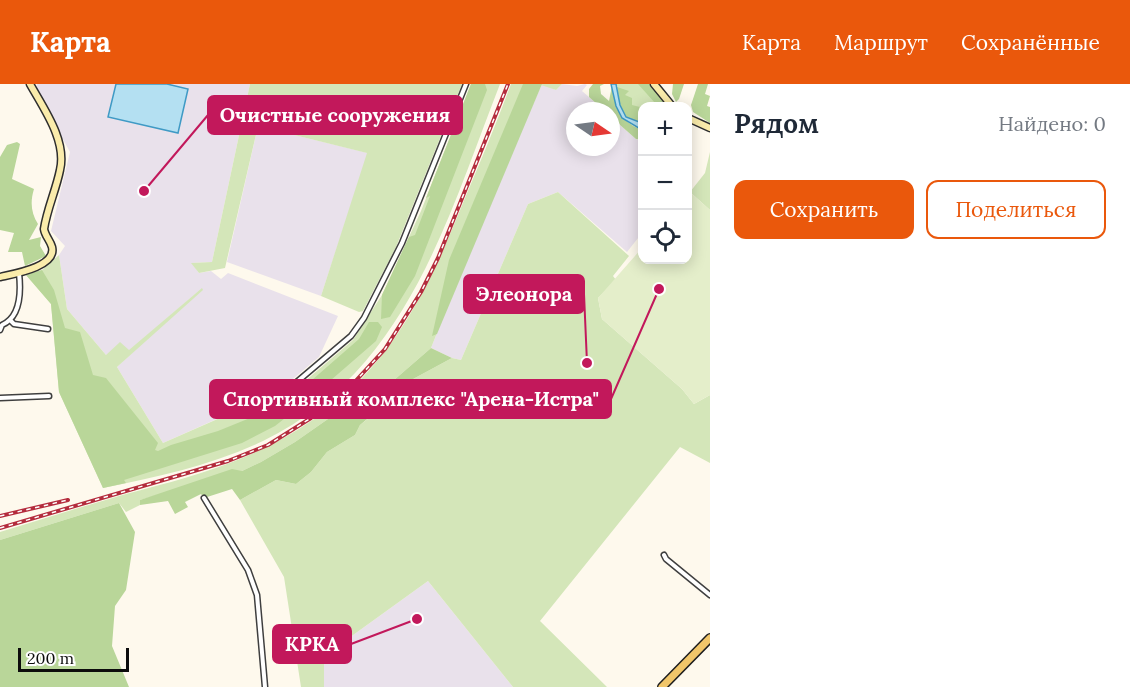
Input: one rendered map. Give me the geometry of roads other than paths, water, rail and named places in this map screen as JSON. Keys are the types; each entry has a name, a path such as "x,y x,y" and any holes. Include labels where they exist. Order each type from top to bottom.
{"main road":[{"path":"662,687 710,638"}],"street":[{"path":"0,277 19,273 46,261 52,252 52,246 44,229 61,169 62,152 58,139 30,84"},
{"path":"247,413 292,386 351,336 367,313 402,243 466,84"},
{"path":"654,84 669,102"},
{"path":"692,120 710,128"},
{"path":"0,330 2,325 11,321 17,305 20,290 19,273"},
{"path":"11,321 14,324 48,329"},
{"path":"0,398 49,396"},
{"path":"204,498 248,570 257,595 265,687"},
{"path":"664,555 710,595"}],"water":[{"path":"116,84 167,84 188,89 178,133 108,117"},
{"path":"611,84 616,84 619,102 615,102"},
{"path":"620,105 626,117 638,122 638,128 622,118"}],"railway":[{"path":"0,528 228,461 268,445 311,418 351,386 385,349 421,292 438,258 508,84"},
{"path":"0,516 68,500"}],"place":[{"name":"Очистные сооружения","path":"144,191"},
{"name":"Спортивный комплекс \"Арена-Истра\"","path":"659,289"},
{"name":"Элеонора","path":"587,363"},
{"name":"КРКА","path":"417,619"}]}
